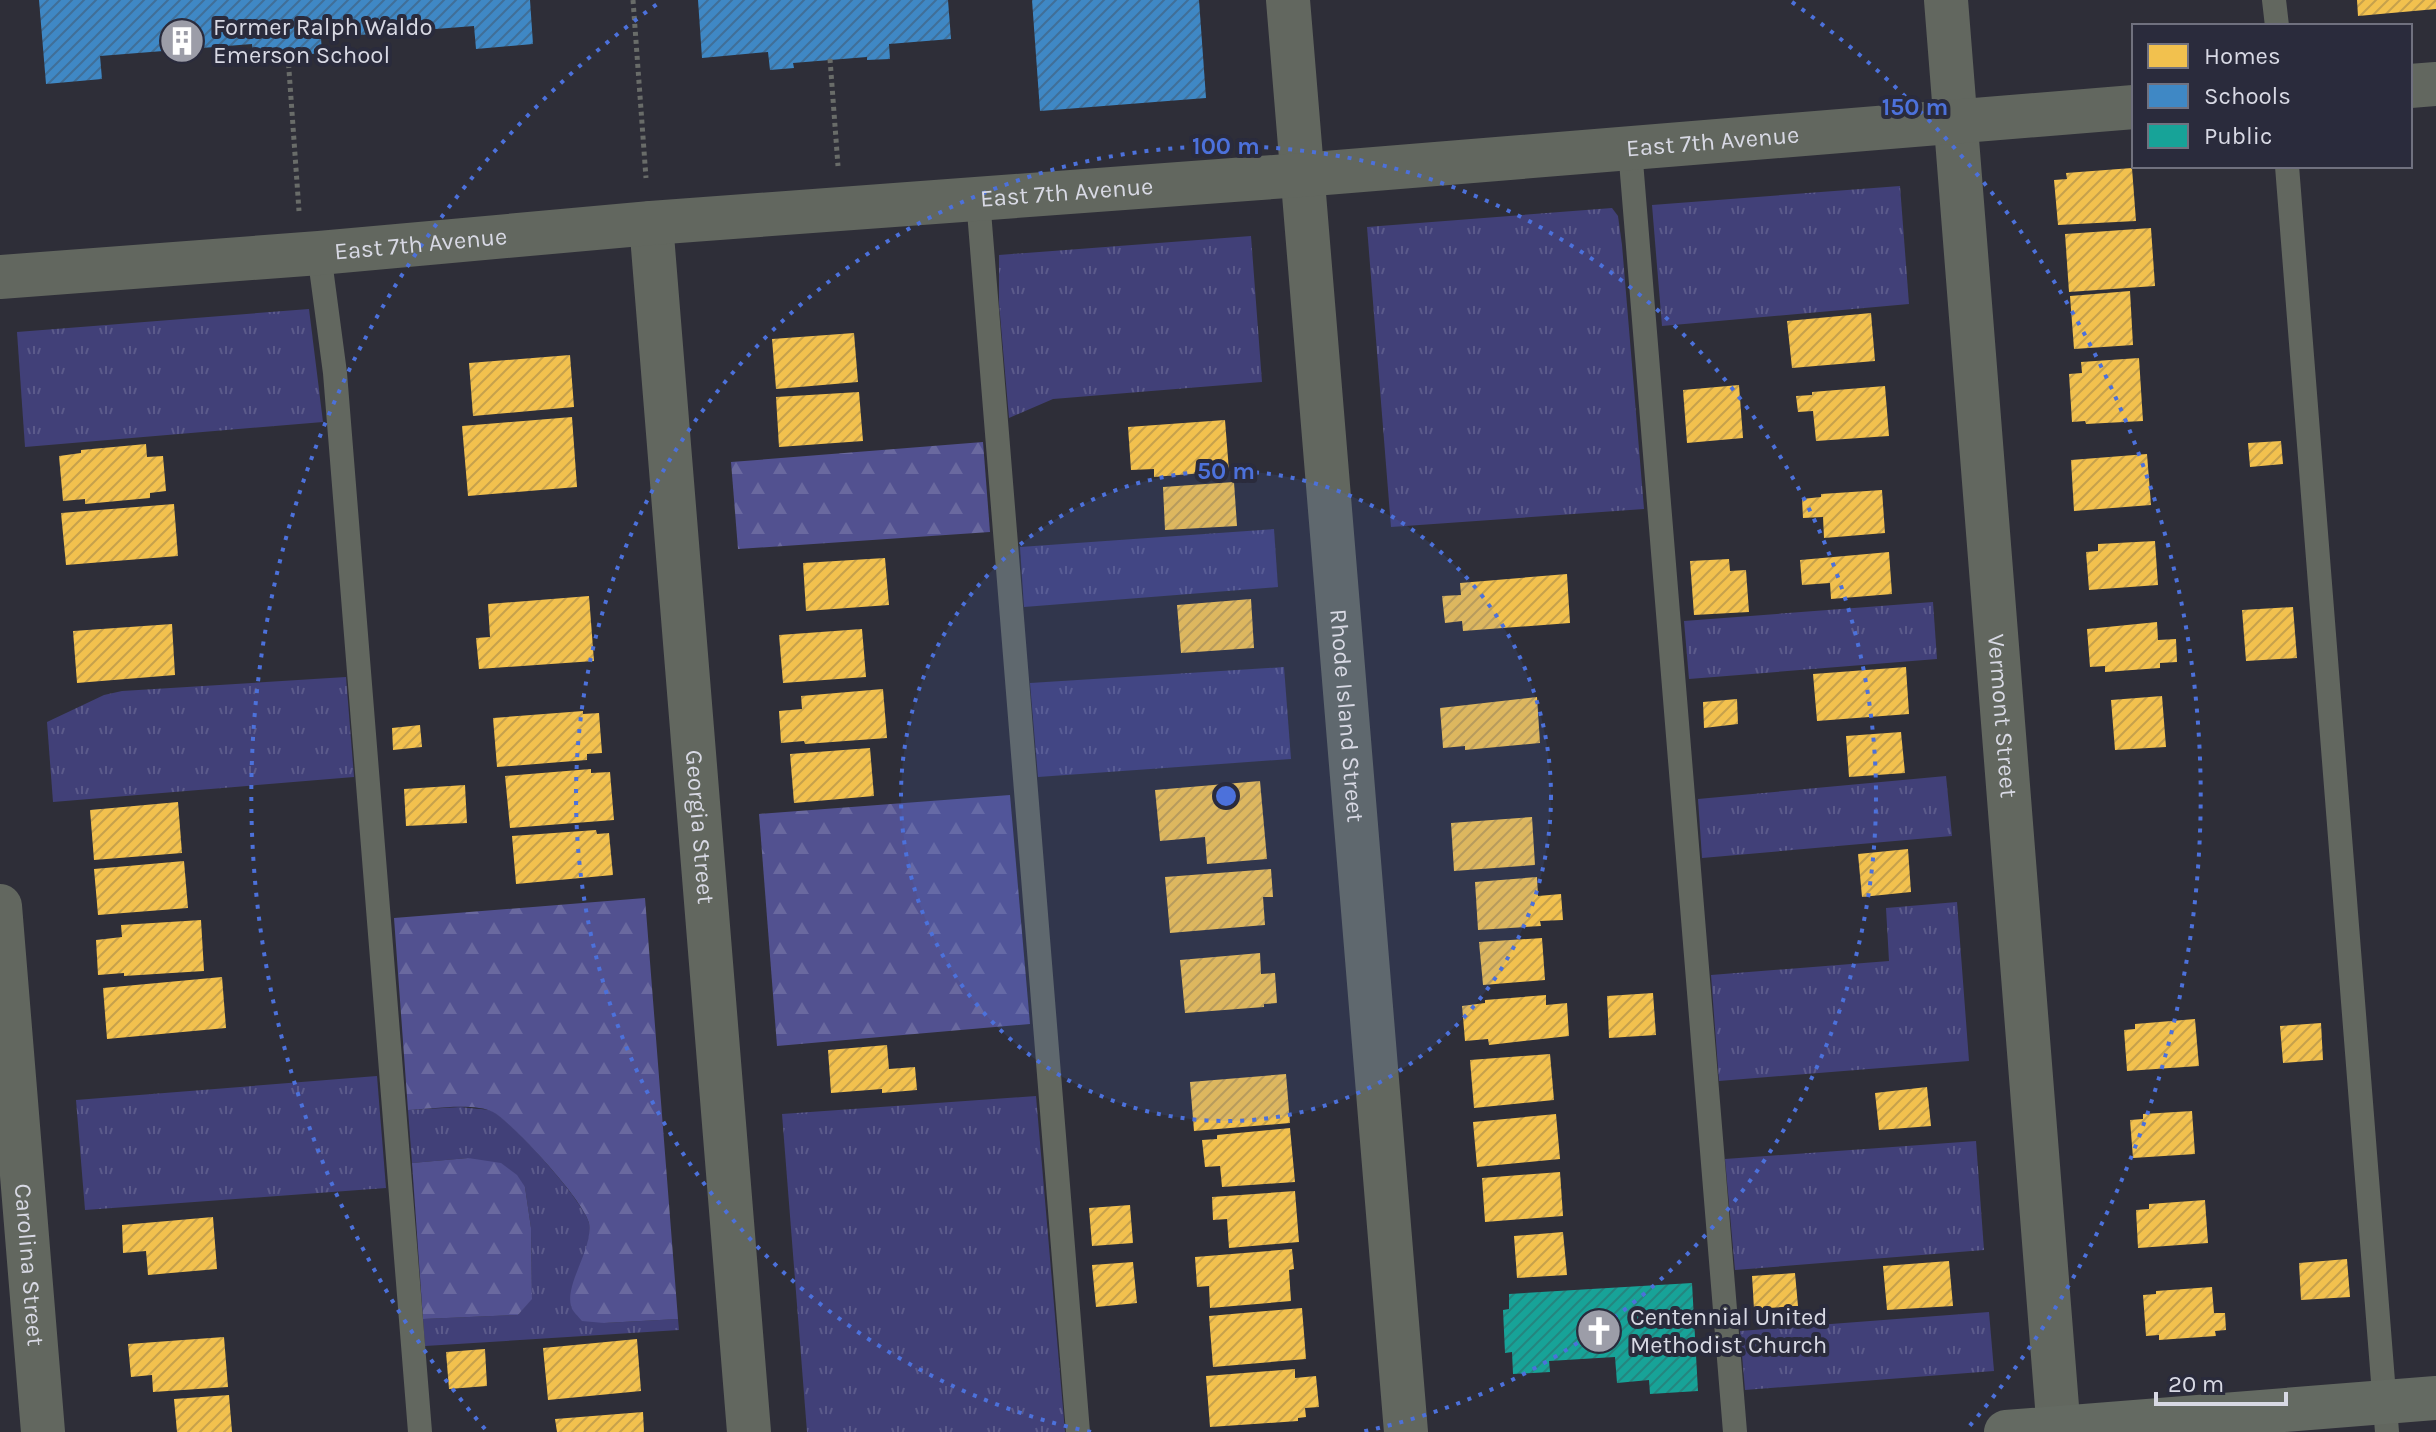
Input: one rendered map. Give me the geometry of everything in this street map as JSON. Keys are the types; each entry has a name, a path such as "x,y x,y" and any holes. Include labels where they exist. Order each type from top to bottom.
{"street":[{"name":"Rhode Island Street","path":"1288,0 1406,1432"},
{"name":"Vermont Street","path":"1946,0 2059,1430"},
{"path":"2412,86 2436,84"},
{"name":"East 7th Avenue","path":"0,277 319,253 649,205 978,199 2132,107"},
{"name":"Georgia Street","path":"649,205 749,1432"},
{"name":"Carolina Street","path":"0,906 43,1432"},
{"path":"2006,1432 2386,1417 2436,1398"}],"lane":[{"path":"2274,0 2277,24"},
{"path":"1630,149 1735,1432"},
{"path":"2287,168 2386,1417"},
{"path":"978,199 1078,1432"},
{"path":"319,253 335,373 420,1432"}],"path":[{"path":"633,0 649,205"},
{"path":"288,56 299,213"},
{"path":"830,59 839,172"}],"green space":[{"path":"1900,186 1909,304 1662,326 1652,205"},
{"path":"1612,208 1618,216 1622,245 1644,509 1391,527 1367,227"},
{"path":"1251,236 1262,382 1053,399 1009,418 999,303 999,255"},
{"path":"309,309 323,422 25,447 17,332"},
{"path":"983,442 990,532 738,549 731,462"},
{"path":"1274,529 1278,587 1024,607 1020,547"},
{"path":"1933,602 1937,659 1689,679 1684,621"},
{"path":"1284,667 1291,759 1038,777 1030,683"},
{"path":"346,677 354,777 53,802 47,722 104,695 122,691"},
{"path":"1946,776 1952,836 1702,858 1698,799"},
{"path":"1010,795 1030,1024 777,1046 759,814"},
{"path":"645,898 678,1319 604,1323 582,1321 572,1308 570,1297 587,1244 589,1223 562,1182 516,1131 493,1112 464,1107 408,1110 394,918"},
{"path":"1957,902 1969,1061 1719,1081 1711,975 1889,961 1886,908"},
{"path":"377,1076 386,1188 85,1210 76,1100"},
{"path":"1036,1096 1065,1432 807,1432 782,1114"},
{"path":"461,1107 492,1111 515,1129 575,1198 584,1213 589,1223 588,1243 571,1307 604,1323 678,1319 679,1330 425,1346 423,1319 518,1315 532,1298 531,1228 525,1187 468,1158 412,1163 408,1110"},
{"path":"1976,1141 1984,1250 1735,1270 1725,1159"},
{"path":"468,1158 501,1163 517,1175 525,1187 531,1228 532,1299 518,1315 423,1319 412,1163"},
{"path":"1989,1312 1994,1371 1745,1390 1740,1331"}],"building: Homes":[{"path":"2357,0 2436,0 2436,9 2358,16"},
{"path":"2132,168 2136,221 2058,225 2054,180 2067,179 2066,173"},
{"path":"2151,228 2155,286 2069,292 2065,234"},
{"path":"2130,291 2133,345 2074,349 2070,296"},
{"path":"1871,313 1875,361 1792,368 1787,321"},
{"path":"854,333 858,382 776,389 772,339"},
{"path":"570,355 574,407 473,416 469,363"},
{"path":"2139,358 2143,421 2072,422 2069,374 2082,373 2081,362"},
{"path":"1739,385 1743,438 1687,443 1683,390"},
{"path":"1885,386 1889,436 1816,441 1813,411 1798,412 1796,396"},
{"path":"859,392 863,441 779,447 776,397"},
{"path":"572,417 577,487 468,496 462,426"},
{"path":"1225,420 1229,471 1154,477 1154,469 1131,470 1128,427"},
{"path":"2281,441 2283,464 2250,467 2248,443"},
{"path":"146,444 147,457 163,456 166,491 150,493 150,498 85,504 85,499 63,501 59,456 81,453 81,450"},
{"path":"2147,454 2151,505 2074,511 2071,460"},
{"path":"1234,482 1237,526 1165,530 1163,487"},
{"path":"1882,490 1885,533 1824,538 1823,517 1803,518 1802,499 1821,497 1821,494"},
{"path":"174,504 178,556 66,565 61,513"},
{"path":"2155,541 2158,585 2089,590 2086,552 2098,551 2098,544"},
{"path":"1889,552 1892,594 1831,599 1830,583 1802,585 1800,560"},
{"path":"885,558 889,605 806,611 803,563"},
{"path":"1729,559 1730,571 1746,570 1749,612 1694,615 1690,561"},
{"path":"1567,574 1570,623 1463,631 1462,621 1445,623 1442,596 1461,595 1460,583"},
{"path":"589,596 594,661 479,669 476,638 490,637 488,604"},
{"path":"1251,599 1254,648 1181,653 1177,605"},
{"path":"2293,607 2297,658 2246,661 2242,610"},
{"path":"2157,622 2158,640 2176,639 2177,662 2160,663 2160,668 2105,672 2105,666 2090,667 2087,629"},
{"path":"172,624 175,675 77,683 73,631"},
{"path":"862,629 866,677 783,683 779,635"},
{"path":"1906,667 1909,714 1817,721 1813,674"},
{"path":"883,689 887,738 781,743 779,711 802,709 801,696"},
{"path":"2162,696 2166,747 2115,750 2111,700"},
{"path":"1537,697 1540,743 1465,750 1465,746 1443,748 1440,708"},
{"path":"1737,699 1738,724 1704,728 1703,702"},
{"path":"583,711 583,714 599,713 602,753 587,754 587,760 497,767 493,718"},
{"path":"420,725 422,747 393,750 392,728"},
{"path":"1901,732 1905,773 1849,777 1846,736"},
{"path":"870,748 874,796 794,803 790,754"},
{"path":"591,769 591,773 610,772 614,820 510,828 505,776"},
{"path":"1260,781 1267,859 1207,864 1205,837 1160,841 1155,790"},
{"path":"465,785 467,823 406,826 404,789"},
{"path":"178,802 182,853 94,860 90,810"},
{"path":"1532,817 1535,865 1454,871 1451,823"},
{"path":"596,830 597,834 609,833 613,875 516,884 512,836"},
{"path":"1908,849 1911,892 1862,897 1858,854"},
{"path":"184,861 188,908 98,915 94,869"},
{"path":"1271,869 1273,897 1263,897 1265,925 1170,933 1165,877"},
{"path":"1537,877 1538,896 1561,894 1563,920 1540,921 1541,926 1478,930 1475,882"},
{"path":"201,920 204,971 98,975 96,940 122,937 121,925"},
{"path":"1542,938 1545,980 1483,985 1479,942"},
{"path":"1260,953 1261,974 1275,973 1277,1003 1264,1004 1264,1007 1185,1013 1180,960"},
{"path":"222,977 226,1028 107,1039 103,988"},
{"path":"1653,993 1656,1035 1609,1038 1607,996"},
{"path":"1546,995 1546,1005 1567,1003 1569,1036 1489,1045 1488,1039 1465,1041 1462,1006 1485,1003 1485,1000"},
{"path":"2195,1019 2199,1066 2127,1071 2124,1030 2135,1029 2135,1024"},
{"path":"2321,1023 2323,1060 2283,1063 2280,1026"},
{"path":"887,1045 889,1069 915,1067 917,1090 831,1093 828,1050"},
{"path":"1550,1054 1554,1100 1474,1108 1470,1060"},
{"path":"1286,1074 1290,1123 1194,1131 1190,1082"},
{"path":"1927,1087 1931,1126 1879,1130 1875,1093"},
{"path":"2192,1111 2195,1154 2133,1158 2130,1120 2143,1119 2143,1114"},
{"path":"1556,1114 1560,1159 1477,1167 1473,1122"},
{"path":"1290,1128 1295,1182 1222,1187 1220,1166 1205,1167 1202,1140 1217,1139 1217,1135"},
{"path":"1560,1172 1563,1216 1485,1222 1482,1178"},
{"path":"1295,1191 1299,1242 1229,1248 1227,1219 1213,1220 1212,1197"},
{"path":"2205,1200 2208,1243 2138,1248 2136,1210 2149,1209 2149,1204"},
{"path":"1130,1205 1133,1243 1092,1246 1089,1208"},
{"path":"213,1217 217,1269 148,1275 146,1251 123,1253 122,1225"},
{"path":"1563,1232 1567,1275 1517,1278 1514,1236"},
{"path":"1292,1249 1294,1269 1289,1270 1291,1301 1210,1308 1209,1286 1197,1287 1195,1257"},
{"path":"2347,1259 2350,1297 2301,1300 2299,1263"},
{"path":"1949,1261 1953,1306 1887,1310 1883,1266"},
{"path":"1133,1262 1137,1303 1096,1307 1092,1265"},
{"path":"1795,1273 1798,1306 1754,1309 1752,1276"},
{"path":"2212,1287 2214,1313 2225,1313 2226,1330 2215,1331 2216,1336 2159,1340 2159,1335 2146,1336 2143,1295 2156,1294 2156,1291"},
{"path":"1302,1308 1306,1359 1213,1367 1209,1316"},
{"path":"224,1337 228,1387 153,1392 152,1375 131,1377 128,1344"},
{"path":"637,1339 641,1391 548,1400 543,1348"},
{"path":"485,1349 487,1386 449,1389 446,1352"},
{"path":"1295,1369 1295,1378 1316,1376 1319,1407 1305,1408 1306,1417 1298,1418 1298,1421 1210,1427 1206,1376"},
{"path":"229,1395 232,1432 177,1432 174,1399"},
{"path":"643,1412 644,1432 557,1432 555,1419"}],"building: Schools":[{"name":"Former Ralph Waldo Emerson School","path":"39,0 530,0 533,44 476,49 474,26 321,38 322,53 253,59 252,44 100,56 102,79 46,84"},
{"path":"698,0 948,0 951,39 889,44 890,59 867,60 867,57 793,63 794,68 770,70 768,52 702,58"},
{"path":"1032,0 1199,0 1206,98 1040,111"}],"building: Public":[{"name":"Centennial United Methodist Church","path":"1692,1283 1698,1391 1650,1394 1649,1380 1617,1383 1615,1357 1549,1361 1550,1372 1513,1374 1512,1352 1505,1353 1503,1310 1509,1309 1509,1294"}],"place":[{"name":"Former Ralph Waldo Emerson School","path":"182,41"},
{"name":"Centennial United Methodist Church","path":"1599,1331"}]}
